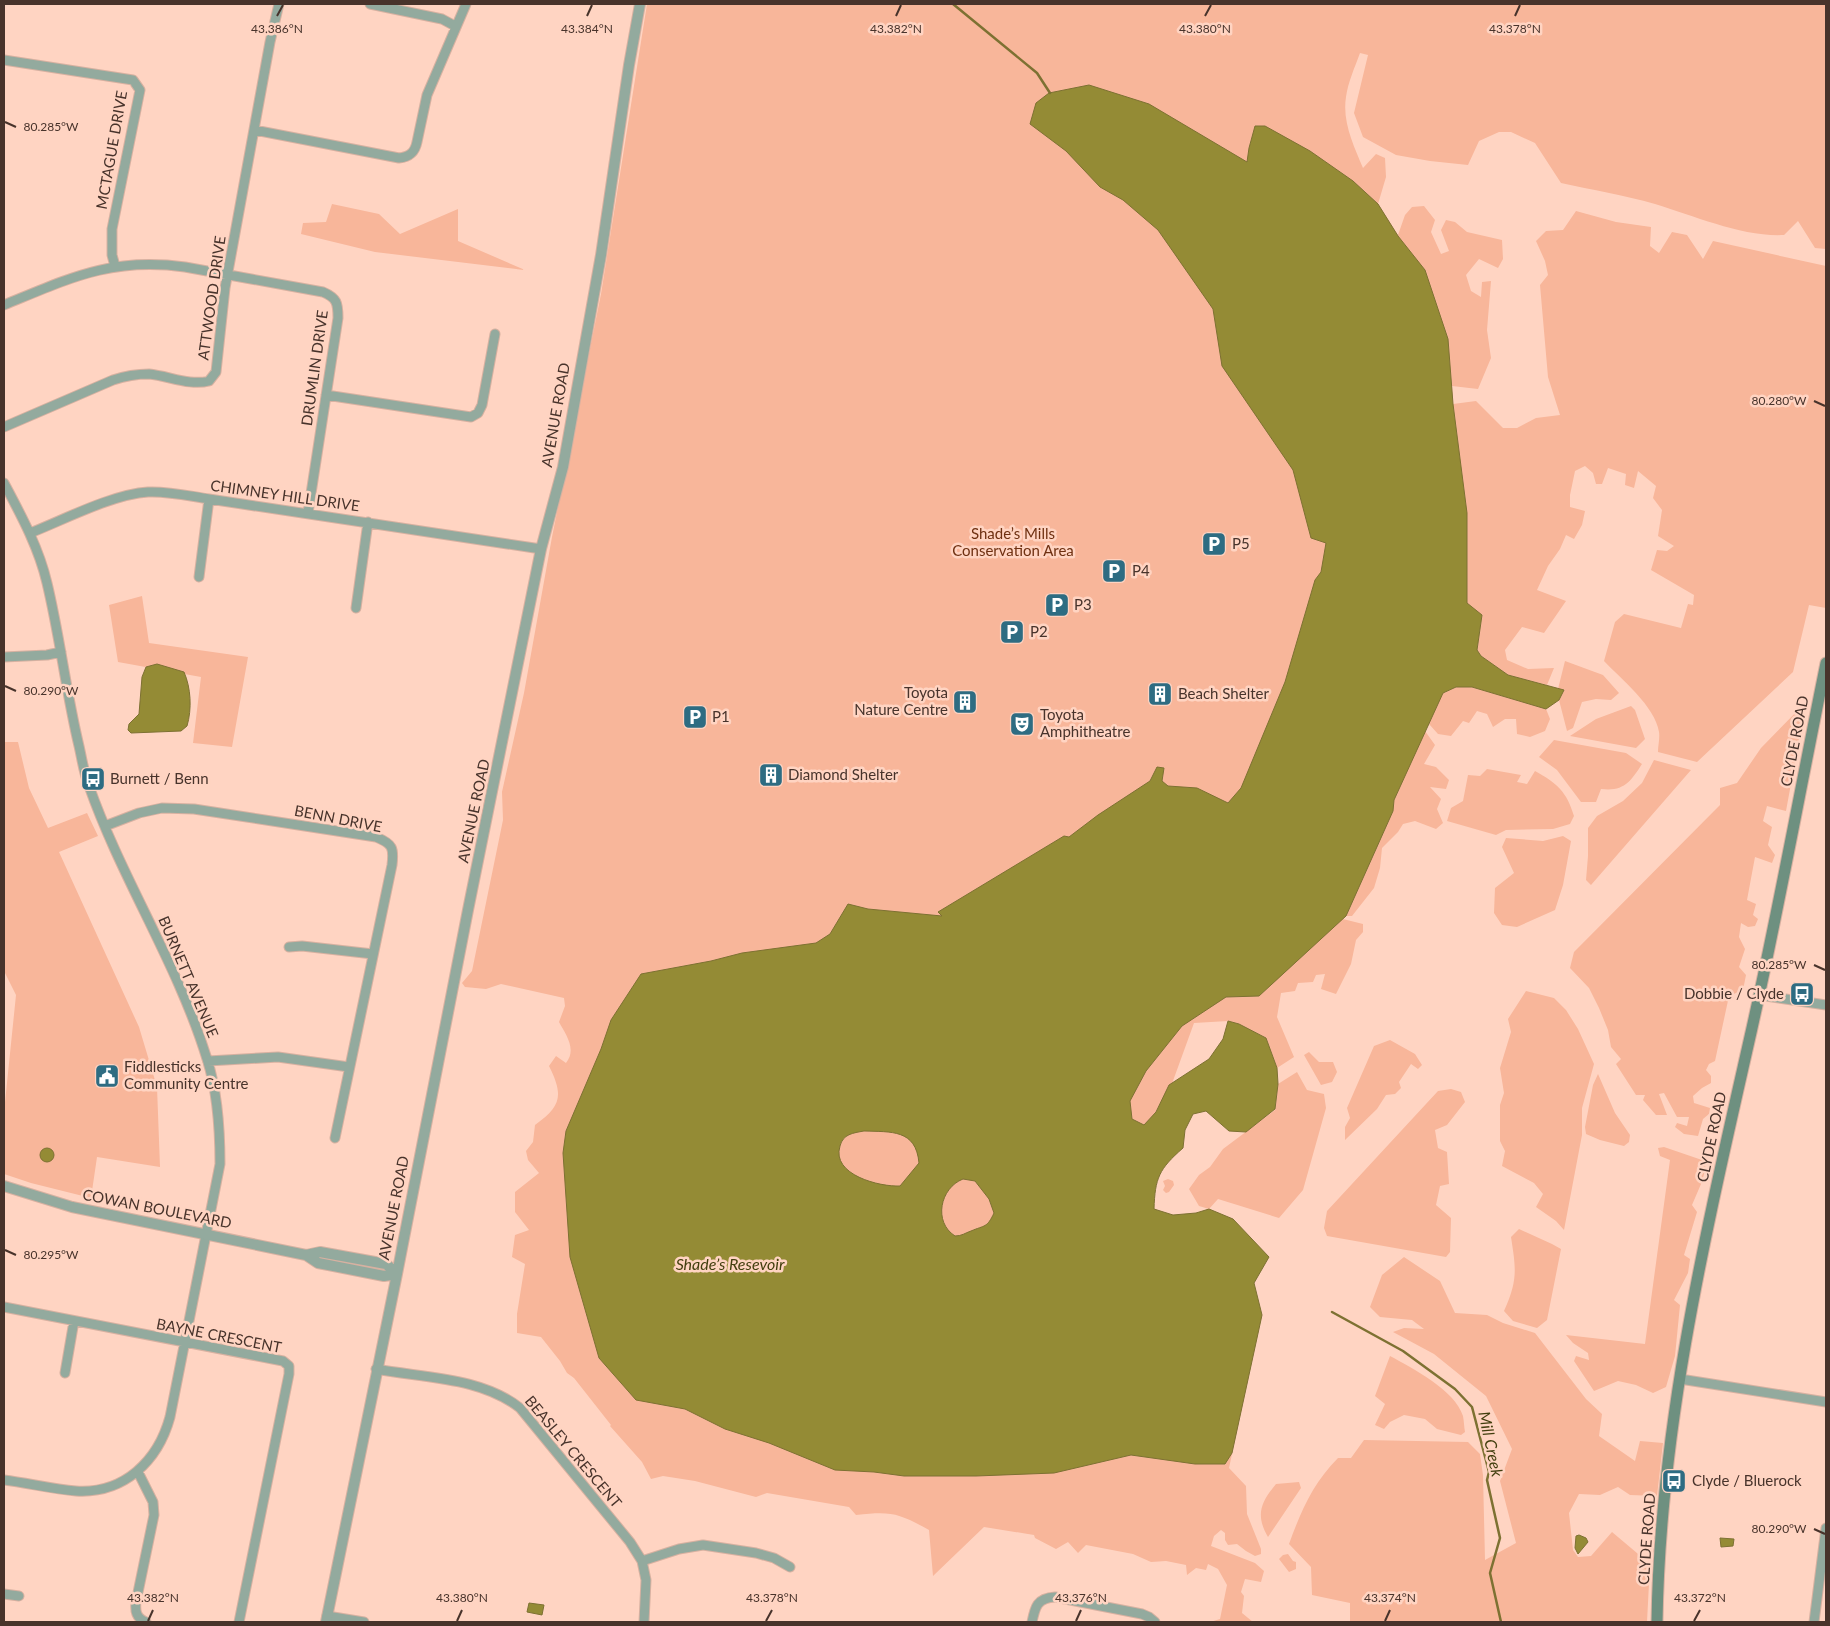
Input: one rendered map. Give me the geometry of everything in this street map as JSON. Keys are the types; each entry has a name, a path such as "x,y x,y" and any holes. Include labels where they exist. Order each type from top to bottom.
{"main road":[{"name":"CLYDE ROAD","path":"1657,1622 1662,1525 1680,1378 1699,1272 1759,995 1826,663"}],"street":[{"name":"ATTWOOD DRIVE","path":"4,427 130,375 149,374 200,383 209,381 216,372 228,275 270,42 279,4"},
{"path":"370,4 442,19 455,26"},
{"path":"254,130 406,158 416,148 427,95 466,4"},
{"name":"AVENUE ROAD","path":"326,1619 541,549 563,467 601,255 629,65 640,4"},
{"name":"MCTAGUE DRIVE","path":"4,60 134,80 140,90 112,229 114,266"},
{"name":"DRUMLIN DRIVE","path":"4,305 81,274 114,266 139,264 162,264 323,292 333,296 338,305 338,318 308,513"},
{"path":"326,395 471,417 478,413 482,405 495,334"},
{"name":"BURNETT AVENUE","path":"4,483 30,534 47,581 73,722 88,785 105,826 184,996 208,1060 218,1110 220,1164 165,1434 156,1451 138,1472 120,1482 101,1489 77,1491 4,1480"},
{"name":"CHIMNEY HILL DRIVE","path":"30,534 115,499 150,492 169,493 308,513 541,549"},
{"path":"198,577 209,499"},
{"path":"356,608 368,522"},
{"path":"4,657 61,652"},
{"name":"BENN DRIVE","path":"105,826 139,813 162,808 194,809 376,837 390,845 393,852 335,1138"},
{"path":"289,947 302,946 373,954"},
{"path":"1759,995 1826,1005"},
{"path":"208,1060 278,1057 349,1067"},
{"name":"COWAN BOULEVARD","path":"4,1186 72,1207 306,1255 320,1252 386,1264 396,1274"},
{"name":"BAYNE CRESCENT","path":"4,1307 283,1361 289,1366 289,1374 239,1622"},
{"path":"66,1373 74,1321"},
{"name":"BEASLEY CRESCENT","path":"376,1368 477,1386 506,1397 520,1408 630,1542 642,1562 646,1580 644,1622"},
{"path":"1680,1378 1826,1402"},
{"path":"138,1472 153,1502 154,1516 135,1610 140,1620 146,1622"},
{"path":"1814,1622 1826,1528"},
{"path":"642,1562 679,1549 703,1545 756,1553 774,1558 790,1567"},
{"path":"4,1594 19,1596"},
{"path":"1032,1622 1034,1609 1040,1602 1046,1597 1055,1597 1142,1614 1155,1622"},
{"path":"326,1619 364,1622"}],"green space":[{"name":"Shade’s Mills Conservation Area","path":"647,4 1826,4 1826,249 1815,248 1798,221 1784,235 1752,233 1719,225 1643,201 1561,183 1535,143 1511,132 1499,132 1479,141 1468,165 1396,155 1363,137 1354,113 1368,55 1360,53 1352,75 1345,106 1347,125 1363,168 1376,154 1385,158 1386,177 1378,204 1398,235 1405,215 1412,207 1424,206 1435,220 1431,232 1441,254 1449,251 1441,230 1446,220 1455,222 1467,232 1502,240 1503,259 1498,268 1479,259 1466,275 1471,291 1481,297 1482,282 1491,281 1487,330 1491,358 1478,389 1452,386 1453,404 1476,401 1503,428 1517,428 1536,418 1560,415 1548,377 1540,285 1548,275 1545,261 1536,241 1546,231 1563,230 1576,211 1616,222 1651,227 1650,246 1659,253 1672,232 1687,235 1703,259 1713,241 1826,266 1826,608 1809,605 1793,672 1697,762 1658,752 1659,732 1651,712 1604,661 1615,622 1624,614 1681,628 1688,604 1693,605 1694,595 1651,570 1657,550 1667,551 1674,546 1658,536 1662,510 1653,498 1656,486 1638,471 1634,488 1625,485 1626,474 1608,468 1602,484 1596,484 1593,473 1585,466 1575,471 1570,495 1570,507 1585,511 1582,525 1574,539 1566,535 1537,590 1566,601 1544,633 1522,627 1505,650 1507,660 1528,669 1554,668 1547,685 1508,675 1481,656 1477,650 1482,615 1444,693 1456,687 1472,687 1546,709 1550,719 1545,731 1530,737 1517,734 1516,719 1505,719 1493,727 1487,714 1477,711 1469,723 1463,721 1451,736 1438,734 1429,724 1425,731 1435,745 1424,764 1436,767 1449,780 1446,789 1430,787 1441,799 1437,809 1443,823 1436,829 1415,821 1403,824 1398,832 1382,848 1380,868 1374,888 1352,916 1346,916 1343,919 1363,924 1363,932 1356,940 1351,964 1336,994 1321,989 1325,974 1316,975 1313,982 1298,983 1295,991 1281,993 1277,1017 1294,1057 1277,1068 1266,1038 1239,1024 1228,1021 1194,1023 1133,1191 1262,1315 1229,1468 1246,1486 1247,1514 1261,1549 1261,1554 1255,1556 1237,1544 1228,1545 1225,1540 1225,1533 1221,1530 1214,1536 1211,1546 1255,1563 1264,1571 1261,1582 1245,1579 1241,1592 1244,1596 1242,1613 1253,1622 1210,1622 1220,1619 1227,1585 1218,1569 1208,1564 1206,1570 1196,1568 1187,1575 1186,1565 1166,1561 1151,1562 1133,1554 1086,1545 1078,1553 1068,1542 1056,1549 1035,1538 1034,1535 984,1527 933,1576 929,1530 902,1517 878,1513 856,1515 849,1507 767,1493 756,1497 695,1481 663,1476 651,1479 642,1462 610,1426 574,1378 567,1373 541,1337 517,1333 517,1314 525,1264 512,1257 515,1235 529,1230 515,1212 515,1192 539,1173 528,1160 526,1151 533,1142 535,1125 550,1112 557,1100 557,1085 549,1066 556,1056 566,1063 571,1053 569,1042 559,1022 565,1006 564,998 501,984 486,989 465,987 462,983 472,971 503,820 502,792 524,693 552,537 601,294"},
{"path":"332,204 379,214 400,234 458,209 458,241 525,270 375,252 301,234 303,223 326,222"},
{"path":"142,596 149,643 248,657 232,747 193,743 201,677 118,662 109,605"},
{"path":"1565,661 1603,675 1619,693 1611,700 1596,699 1582,702 1573,728 1567,731 1559,700 1563,690 1558,689"},
{"path":"1806,702 1786,811 1767,806 1763,821 1772,827 1768,845 1775,855 1772,863 1755,857 1747,900 1756,904 1753,915 1758,919 1755,926 1748,927 1741,923 1739,937 1745,949 1739,967 1746,975 1743,990 1729,996 1715,1061 1709,1064 1706,1070 1711,1076 1711,1083 1693,1096 1694,1103 1710,1108 1709,1114 1703,1119 1698,1136 1684,1134 1675,1127 1677,1123 1687,1126 1689,1117 1677,1117 1664,1093 1659,1094 1667,1115 1656,1115 1643,1100 1645,1095 1636,1095 1616,1064 1621,1059 1611,1047 1608,1030 1599,1008 1589,988 1570,968 1574,952 1720,805 1720,788 1737,783 1761,748"},
{"path":"1631,706 1635,710 1645,739 1636,748 1570,736 1596,719"},
{"path":"1554,740 1626,753 1642,764 1626,784 1616,789 1601,789 1596,802 1581,802 1557,770 1539,757"},
{"path":"4,742 18,742 29,788 48,828 87,813 98,836 59,852 139,1027 157,1087 160,1167 97,1157 91,1198 4,1174 4,1112 16,995 4,971"},
{"path":"1654,760 1691,770 1591,885 1586,880 1588,828 1597,816 1623,801 1642,783"},
{"path":"1487,769 1521,775 1517,782 1527,784 1535,771 1549,780 1560,789 1568,801 1574,816 1570,824 1553,829 1506,830 1496,835 1447,821 1451,808 1463,801 1468,775 1480,776"},
{"path":"1563,836 1571,841 1563,885 1555,910 1517,927 1502,925 1494,913 1495,888 1514,873 1502,847 1506,838 1543,841"},
{"path":"1526,991 1554,998 1566,1010 1578,1029 1594,1064 1582,1108 1582,1135 1564,1230 1556,1221 1536,1207 1543,1194 1534,1183 1502,1166 1505,1151 1500,1141 1500,1105 1504,1093 1500,1068 1511,1032 1508,1019"},
{"path":"1390,1040 1415,1054 1422,1065 1418,1069 1411,1064 1399,1082 1401,1088 1395,1094 1386,1095 1377,1109 1345,1140 1345,1127 1350,1118 1347,1108 1374,1046"},
{"path":"1309,1052 1319,1062 1333,1062 1337,1072 1332,1082 1321,1085 1304,1055"},
{"path":"1297,1072 1307,1090 1324,1094 1326,1108 1303,1190 1279,1218 1218,1199 1209,1209 1199,1206 1189,1189 1199,1175 1210,1167 1223,1149 1275,1110 1278,1084"},
{"path":"1598,1074 1615,1113 1630,1135 1629,1142 1624,1146 1600,1140 1586,1134 1585,1127 1593,1085"},
{"path":"1451,1089 1461,1092 1465,1102 1447,1125 1435,1130 1438,1148 1447,1152 1449,1184 1440,1186 1436,1205 1451,1218 1450,1252 1446,1257 1327,1236 1324,1228 1327,1211 1438,1091"},
{"path":"1664,1147 1702,1160 1706,1168 1692,1205 1697,1212 1684,1255 1690,1259 1688,1273 1674,1300 1680,1305 1675,1356 1666,1387 1653,1393 1636,1385 1618,1381 1594,1391 1574,1361 1576,1356 1589,1360 1588,1353 1573,1343 1566,1335 1645,1344 1670,1160 1660,1156 1658,1148"},
{"path":"1168,1179 1173,1181 1174,1185 1166,1193 1163,1190 1165,1186 1163,1181"},
{"path":"1519,1229 1561,1249 1547,1320 1537,1328 1513,1321 1504,1311 1512,1291 1515,1274 1511,1237"},
{"path":"1404,1257 1440,1281 1455,1313 1487,1315 1503,1323 1535,1333 1586,1399 1602,1414 1599,1436 1635,1461 1640,1441 1663,1443 1657,1496 1630,1495 1618,1487 1600,1495 1579,1494 1569,1513 1573,1550 1578,1557 1591,1556 1612,1532 1650,1564 1647,1622 1350,1622 1350,1603 1312,1595 1311,1567 1289,1544 1303,1509 1321,1477 1338,1458 1351,1458 1364,1440 1468,1442 1480,1454 1483,1475 1485,1560 1516,1543 1500,1481 1512,1449 1486,1396 1434,1354 1393,1332 1404,1328 1424,1329 1412,1320 1380,1317 1370,1307 1382,1275"},
{"path":"1390,1356 1432,1381 1451,1397 1463,1416 1465,1432 1461,1435 1437,1429 1425,1419 1404,1415 1390,1422 1384,1429 1375,1425 1385,1404 1375,1396"},
{"path":"1299,1482 1301,1488 1268,1537 1262,1522 1263,1503 1276,1484"},
{"path":"1288,1554 1296,1562 1296,1569 1289,1572 1279,1559 1283,1555"}],"water":[{"name":"Shade’s Resevoir","path":"1089,85 1149,104 1247,162 1255,126 1265,126 1310,151 1353,181 1378,204 1398,236 1425,270 1448,339 1453,404 1467,513 1467,603 1482,615 1477,650 1481,656 1508,675 1564,690 1559,700 1546,709 1472,687 1456,687 1443,693 1394,800 1393,811 1346,916 1259,996 1226,997 1182,1026 1146,1071 1130,1101 1132,1119 1144,1125 1156,1112 1169,1085 1209,1059 1223,1039 1228,1021 1239,1024 1266,1038 1277,1068 1278,1084 1275,1109 1246,1132 1229,1131 1206,1111 1193,1114 1185,1130 1183,1148 1164,1168 1157,1182 1156,1189 1154,1209 1173,1215 1196,1213 1209,1209 1233,1219 1269,1257 1254,1283 1262,1315 1232,1453 1225,1464 1195,1464 1131,1455 1054,1473 904,1476 835,1470 769,1443 725,1429 685,1409 636,1400 599,1358 570,1257 563,1153 566,1131 601,1049 611,1020 641,974 711,961 742,953 816,943 830,934 848,904 868,909 942,916 938,912 1064,836 1069,837 1098,815 1150,781 1157,767 1164,768 1162,781 1168,786 1197,788 1228,803 1241,788 1285,682 1315,580 1321,572 1326,543 1311,538 1293,470 1222,366 1213,309 1158,230 1123,200 1100,187 1066,151 1030,124 1036,103 1049,93","holes":["864,1131 900,1135 907,1138 913,1144 919,1163 900,1186 881,1184 859,1177 843,1165 839,1156 841,1142 849,1135","963,1179 975,1181 989,1199 994,1213 985,1225 955,1236 948,1230 944,1222 942,1206 949,1190 955,1183"]},
{"path":"157,664 184,672 190,699 190,713 187,726 181,731 131,733 128,730 129,724 139,714 142,677 146,667"},
{"path":"44,1148 50,1148 54,1155 50,1162 44,1162 40,1158 40,1152"},
{"path":"1579,1535 1586,1538 1588,1542 1578,1554 1575,1548 1576,1536"},
{"path":"1720,1538 1734,1539 1733,1546 1721,1547"},
{"path":"529,1603 544,1605 542,1615 527,1612"}],"waterway":[{"name":"Mill Creek","path":"953,4 1037,73 1050,93"},
{"name":"Mill Creek","path":"1332,1312 1403,1351 1455,1389 1472,1407 1489,1472 1487,1480 1500,1538 1490,1573 1501,1622"}],"place":[{"name":"P5","path":"1214,544"},
{"name":"P4","path":"1114,571"},
{"name":"P3","path":"1057,605"},
{"name":"P2","path":"1012,632"},
{"name":"Beach Shelter","path":"1160,694"},
{"name":"Toyota Nature Centre","path":"965,702"},
{"name":"P1","path":"695,717"},
{"name":"Toyota Amphitheatre","path":"1022,724"},
{"name":"Diamond Shelter","path":"771,775"},
{"name":"Burnett / Benn","path":"93,779"},
{"name":"Dobbie / Clyde","path":"1802,994"},
{"name":"Fiddlesticks Community Centre","path":"107,1076"},
{"name":"Clyde / Bluerock","path":"1674,1481"}]}
